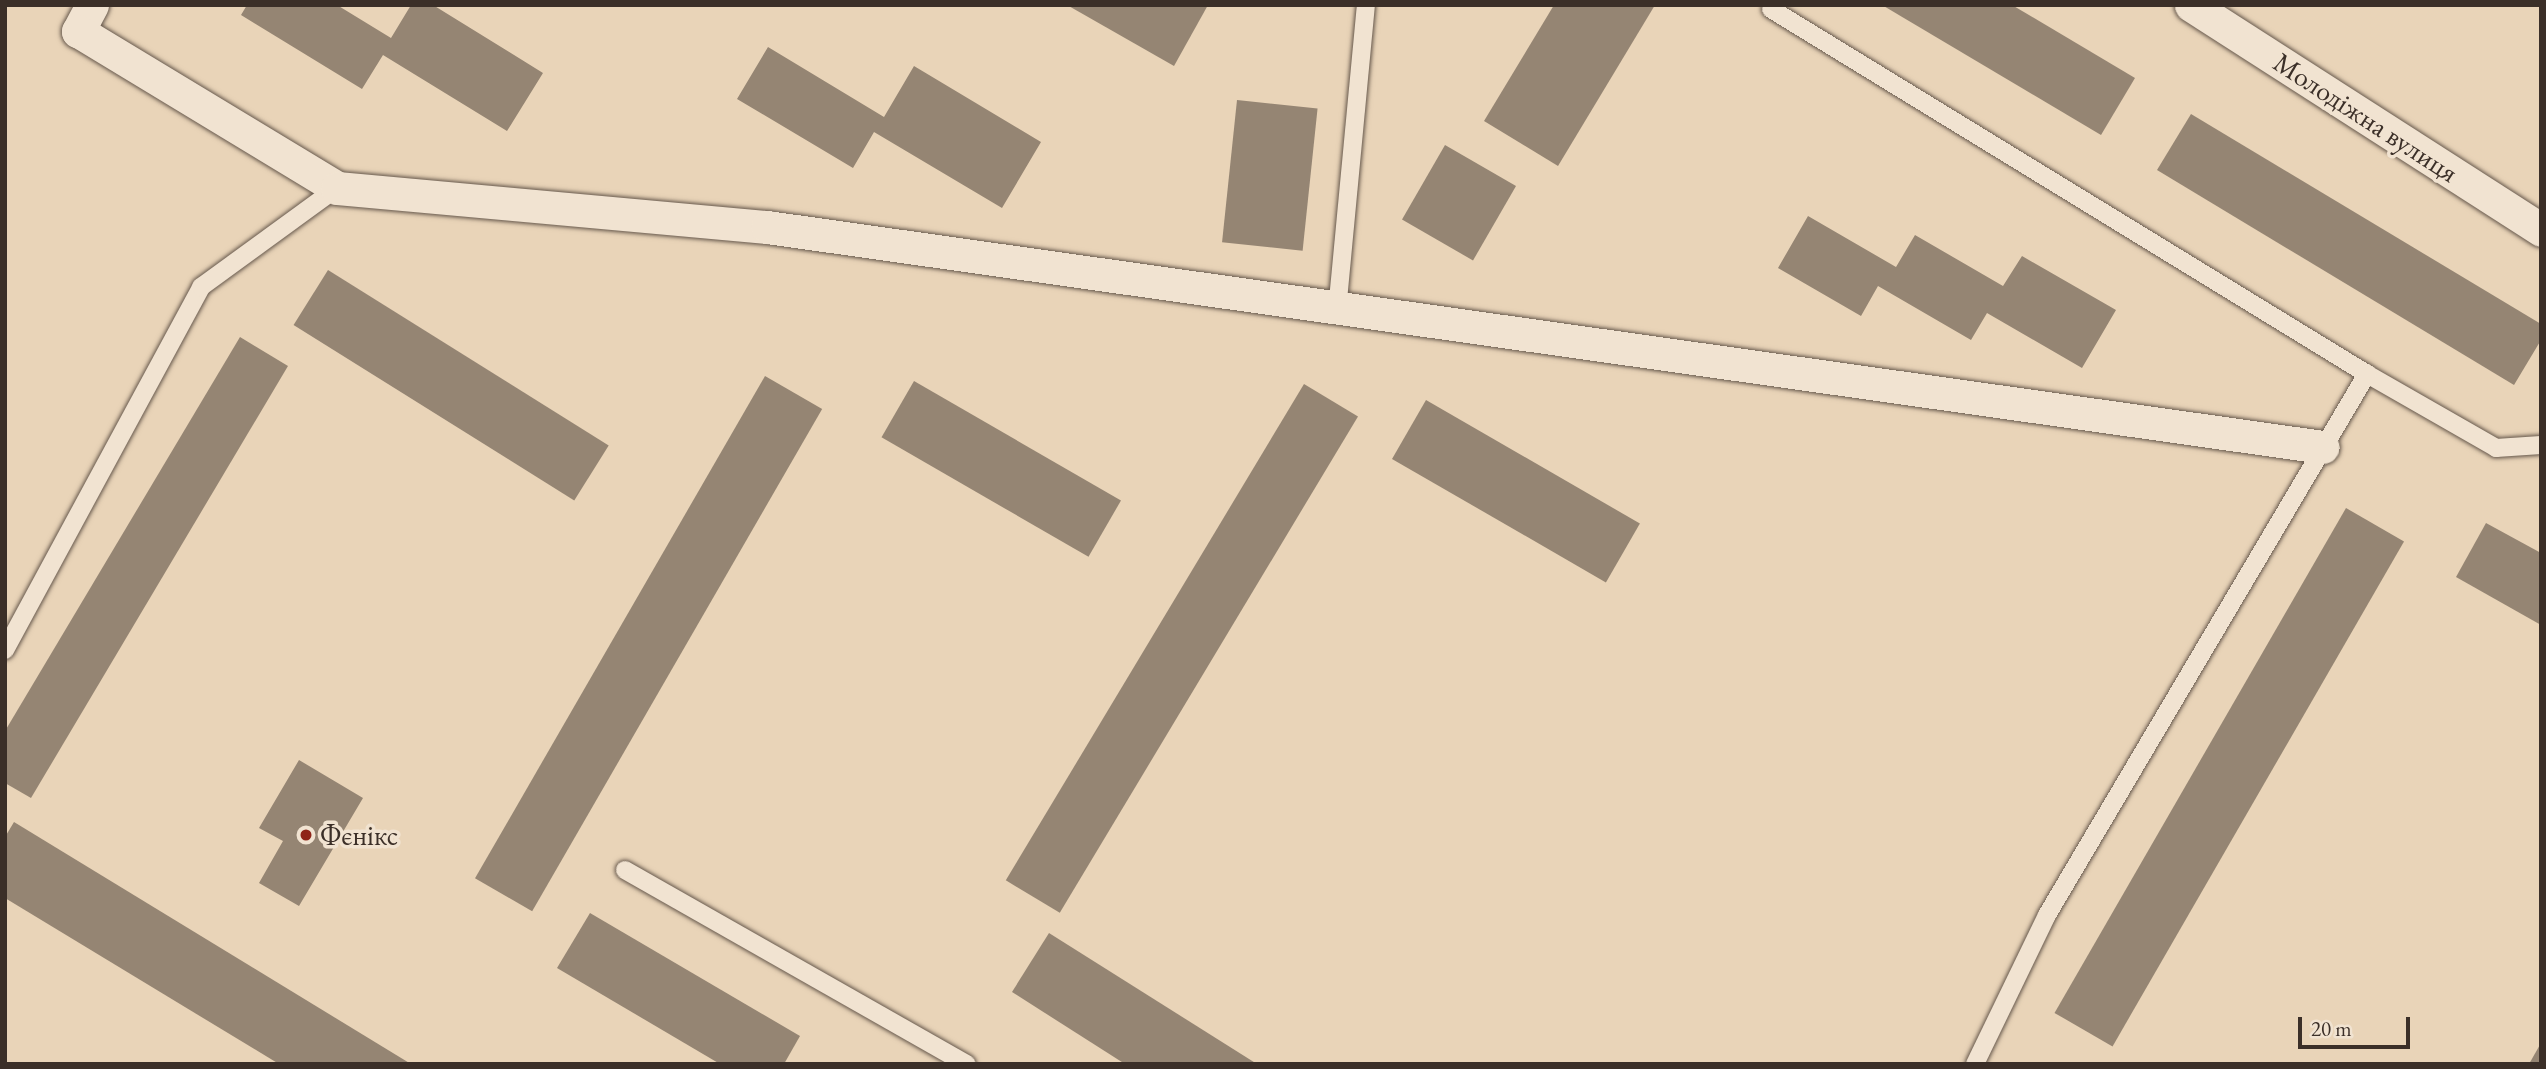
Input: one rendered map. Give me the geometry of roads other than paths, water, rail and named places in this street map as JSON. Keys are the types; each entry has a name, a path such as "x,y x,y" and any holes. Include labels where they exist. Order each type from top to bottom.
{"street":[{"path":"92,5 78,31 337,188 767,227 1337,311 2323,447"},
{"name":"Молодіжна вулиця","path":"2191,5 2541,230"}],"lane":[{"path":"1337,311 1366,5"},
{"path":"1771,9 2367,374 2496,448 2541,445"},
{"path":"5,650 201,287 337,188"},
{"path":"1975,1064 2047,915 2367,374"},
{"path":"625,870 967,1064"}],"place":[{"name":"Фєнікс","path":"306,835"}]}
